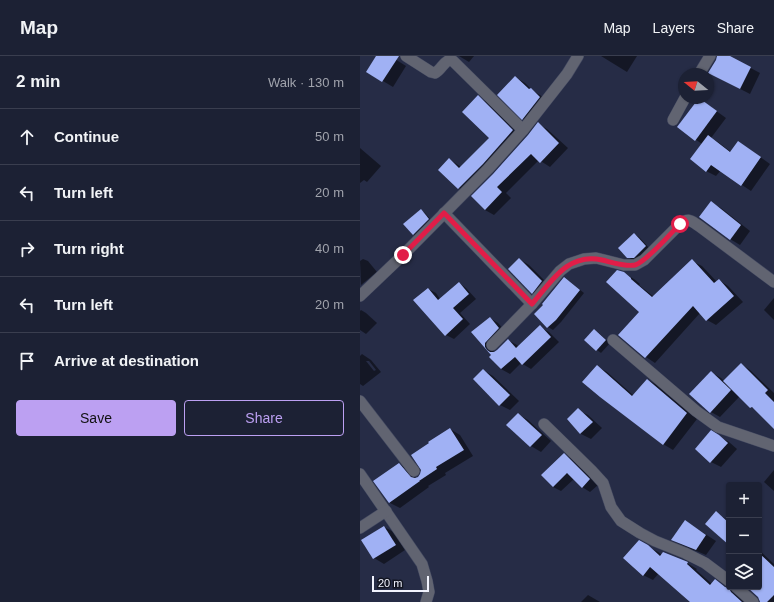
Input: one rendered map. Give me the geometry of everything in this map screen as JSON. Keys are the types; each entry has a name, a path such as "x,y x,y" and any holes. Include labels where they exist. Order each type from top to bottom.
{"street":[{"path":"406,56 430,72 435,73 438,72 447,60 450,60 523,130"},
{"path":"360,296 488,169 523,130 567,74 578,56"},
{"path":"703,68 710,56"},
{"path":"673,120 682,104"},
{"path":"444,213 532,304"},
{"path":"492,345 569,264 584,259 596,258 624,265 635,265 644,260 677,227 687,220 690,220 699,226 774,282"},
{"path":"613,340 696,411 718,427 774,446"},
{"path":"360,401 414,471"},
{"path":"544,424 603,483 611,507 621,521 655,541 705,563 726,579"},
{"path":"360,474 422,564 428,581 429,592 426,602"},
{"path":"360,528 386,511"},
{"path":"739,590 753,602"}],"building":[{"path":"376,56 399,56 382,82 366,72"},
{"path":"717,56 730,56 751,67 740,89 714,76 714,68 711,68"},
{"path":"515,76 540,97 522,120 497,95"},
{"path":"478,95 513,130 483,164 458,189 438,170 449,158 459,168 489,138 462,112"},
{"path":"694,104 707,104 717,111 695,141 677,127"},
{"path":"538,122 559,143 540,163 531,154 497,187 502,192 485,210 471,196 493,174"},
{"path":"708,135 730,152 738,141 761,157 741,186 711,165 706,172 690,159"},
{"path":"711,201 741,225 730,240 699,217"},
{"path":"421,209 429,219 413,235 403,224"},
{"path":"634,233 646,246 634,258 627,258 618,248"},
{"path":"519,258 542,281 532,294 508,269"},
{"path":"692,259 714,283 719,279 734,296 706,321 693,306 645,358 618,335 639,312 606,282 617,270 624,272 652,297"},
{"path":"564,277 580,290 556,320 547,328 534,314 543,305 542,304"},
{"path":"459,282 469,294 453,308 463,319 445,336 413,300 428,288 438,300"},
{"path":"490,317 499,328 485,343 485,347 490,352 497,350 508,339 516,348 540,325 551,337 522,365 515,357 501,369 489,357 491,355 471,332"},
{"path":"594,329 606,340 596,351 584,340"},
{"path":"741,363 768,390 765,393 774,402 774,429 723,381"},
{"path":"597,365 632,396 647,379 687,413 663,445 582,382"},
{"path":"483,369 510,395 499,406 473,379"},
{"path":"711,371 731,390 710,413 689,394"},
{"path":"578,408 593,422 580,434 567,419"},
{"path":"518,413 542,435 530,447 506,425"},
{"path":"450,428 464,450 436,467 437,469 389,503 373,481 399,463 411,477 418,477 421,470 411,455"},
{"path":"711,430 728,443 710,463 695,449"},
{"path":"564,453 590,479 582,488 567,473 553,487 541,475"},
{"path":"716,511 726,520 726,542 705,524"},
{"path":"685,520 706,535 696,550 671,540"},
{"path":"384,526 396,545 373,559 361,540"},
{"path":"639,540 648,545 660,556 663,552 688,562 687,564 710,585 715,579 726,587 726,590 730,590 742,602 690,602 650,567 643,576 623,558"},
{"path":"762,556 774,567 774,595 767,602 760,602 758,597 750,590 762,590"}],"route":[{"path":"403,255 444,213 532,304 569,264 584,259 596,258 624,265 635,265 644,260 680,224"}]}
